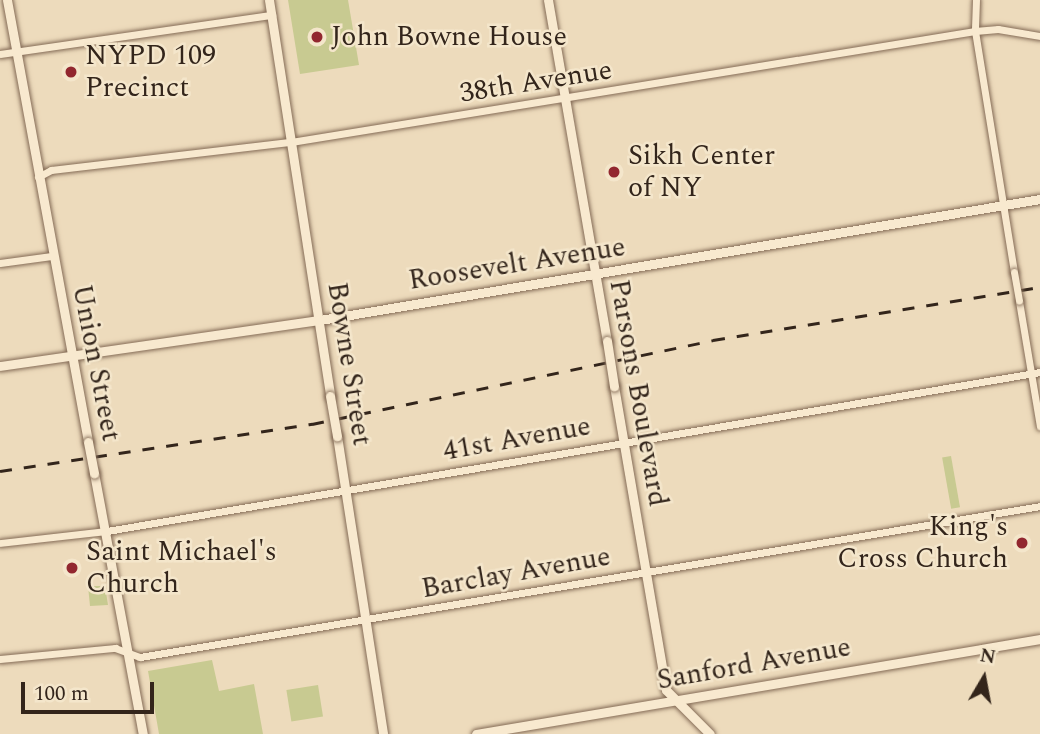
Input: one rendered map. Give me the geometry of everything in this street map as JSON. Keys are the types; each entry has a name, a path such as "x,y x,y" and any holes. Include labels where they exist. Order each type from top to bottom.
{"street":[{"name":"Union Street","path":"7,0 52,256 107,531 143,734"},
{"name":"Bowne Street","path":"270,0 383,734"},
{"name":"Parsons Boulevard","path":"548,0 666,690 679,700 710,734"},
{"path":"976,0 975,32 1040,426"},
{"path":"0,54 272,15"},
{"name":"38th Avenue","path":"38,177 51,170 291,142 975,32 998,29 1040,36"},
{"name":"Roosevelt Avenue","path":"0,366 320,320 1040,199"},
{"path":"0,263 52,256"},
{"name":"41st Avenue","path":"0,543 107,531 1040,372"},
{"name":"Barclay Avenue","path":"0,659 115,648 140,657 1040,506"},
{"name":"Sanford Avenue","path":"476,734 1040,639"}],"green space":[{"path":"288,0 348,0 359,65 300,74"},
{"path":"951,456 960,507 951,509 942,458"},
{"path":"88,586 105,586 108,605 90,606"},
{"path":"212,660 219,691 254,684 263,734 159,734 148,671"},
{"path":"318,685 323,717 291,722 286,690"}],"railway":[{"path":"0,471 312,424 713,340 1040,287"}],"place":[{"name":"John Bowne House","path":"317,37"},
{"name":"NYPD 109 Precinct","path":"71,72"},
{"name":"Sikh Center of NY","path":"614,172"},
{"name":"King's Cross Church","path":"1022,543"},
{"name":"Saint Michael's Church","path":"72,568"}]}
